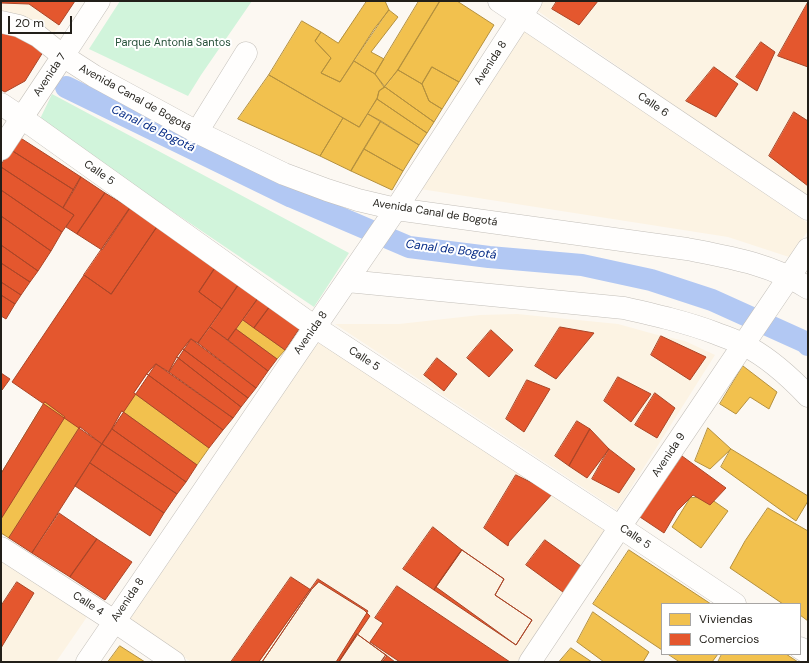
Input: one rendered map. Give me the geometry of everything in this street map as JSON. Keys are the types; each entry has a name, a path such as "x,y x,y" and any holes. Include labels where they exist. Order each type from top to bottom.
{"street":[{"name":"Avenida 7","path":"1,149 100,1"},
{"name":"Calle 6","path":"499,1 526,8 808,209"},
{"name":"Avenida 8","path":"87,662 396,209 526,8"},
{"name":"Avenida Canal de Bogotá","path":"1,22 19,26 38,36 63,56 94,76 197,132 284,174 333,192 358,200 396,209 687,249 748,262 789,277 808,288"},
{"path":"197,132 246,53"},
{"name":"Calle 5","path":"1,104 315,327 734,603"},
{"name":"Avenida 9","path":"530,662 808,249"},
{"path":"347,281 624,308 660,316 705,329 749,336 763,356 781,370 808,396"},
{"name":"Calle 4","path":"1,548 114,621 174,662"}],"shaded area":[{"path":"1,1 75,1 25,81 5,92 1,90"},
{"path":"536,1 808,1 808,198 532,7"},
{"path":"520,25 808,223 808,231 789,257 728,237 414,188"},
{"path":"517,314 618,324 685,341 715,355 617,510 335,324 399,324 480,315"},
{"path":"322,336 606,529 517,662 191,662 129,620"},
{"path":"1,558 89,614 56,662 1,662"}],"green space":[{"name":"Parque Antonia Santos","path":"120,1 252,1 188,96 89,49"},
{"path":"52,94 349,253 314,307 39,121"}],"building: Viviendas":[{"path":"367,1 385,1 389,10 374,29 340,82 321,73 331,58 315,41 321,32 338,43"},
{"path":"419,1 440,1 398,70 384,87 375,74"},
{"path":"440,1 457,1 494,25 459,82 432,67 422,84 398,70"},
{"path":"389,10 398,17 371,52 384,59 375,74 354,61"},
{"path":"302,21 321,32 315,41 331,58 321,73 340,82 354,61 375,74 385,87 379,91 377,99 359,127 269,75"},
{"path":"432,67 459,82 442,109 429,101 422,84"},
{"path":"398,70 422,84 429,101 442,109 434,122 385,87"},
{"path":"269,75 343,118 320,156 238,119"},
{"path":"385,87 434,122 427,133 377,99 379,91"},
{"path":"377,99 427,133 419,145 368,114"},
{"path":"368,114 381,121 351,171 320,156 343,118 359,127"},
{"path":"381,121 419,145 403,171 364,149"},
{"path":"364,149 403,171 392,190 351,171"},
{"path":"243,320 285,350 277,359 236,329"},
{"path":"743,366 777,392 769,409 750,397 736,414 720,404"},
{"path":"134,393 209,448 197,465 122,411"},
{"path":"45,402 80,427 9,538 1,533 1,474"},
{"path":"708,428 731,449 710,469 695,461"},
{"path":"731,449 808,496 808,501 796,521 721,467"},
{"path":"708,497 728,511 701,548 672,527 690,498"},
{"path":"768,508 808,531 808,621 801,616 801,603 782,603 730,568 745,541"},
{"path":"629,550 709,603 661,603 661,649 593,604"},
{"path":"593,612 649,652 643,662 604,662 577,642"},
{"path":"120,646 145,662 108,662"},
{"path":"571,648 592,662 559,662"},
{"path":"670,655 717,655 712,662 680,662"},
{"path":"722,655 788,655 798,662 718,662"}],"building: Comercios":[{"path":"1,1 75,1 59,25 29,4 1,3"},
{"path":"557,1 598,1 579,25 552,9"},
{"path":"808,2 808,67 778,56"},
{"path":"1,32 27,36 43,52 25,81 5,92 1,90"},
{"path":"761,42 775,52 757,91 736,77"},
{"path":"714,67 738,84 716,117 686,101"},
{"path":"794,112 808,121 808,186 769,156"},
{"path":"19,137 81,177 74,190 11,150"},
{"path":"11,150 74,190 63,208 1,167"},
{"path":"1,167 74,215 62,232 1,190"},
{"path":"81,177 105,193 77,234 66,227 74,215 63,208"},
{"path":"1,190 62,232 51,251 1,216"},
{"path":"105,193 130,208 102,250 77,234"},
{"path":"130,208 157,227 111,294 84,275"},
{"path":"1,216 51,251 38,271 1,245"},
{"path":"157,227 215,268 199,292 222,309 198,343 191,339 169,372 156,364 102,444 12,382 84,275 111,294"},
{"path":"1,245 38,271 30,282 1,263"},
{"path":"1,263 30,282 21,295 1,282"},
{"path":"215,268 239,284 222,309 199,292"},
{"path":"1,282 21,295 15,304 1,295"},
{"path":"239,284 259,297 228,340 210,327"},
{"path":"1,295 15,304 6,319 1,316"},
{"path":"259,297 271,305 254,328 243,320"},
{"path":"271,305 301,326 285,350 254,328"},
{"path":"210,327 268,371 256,388 198,343"},
{"path":"560,327 594,333 556,379 535,366"},
{"path":"236,329 277,359 268,371 228,340"},
{"path":"491,330 513,350 489,377 467,358"},
{"path":"661,336 706,357 690,380 651,355"},
{"path":"191,339 256,388 248,398 183,349"},
{"path":"183,349 248,398 241,407 177,357"},
{"path":"177,357 241,407 233,418 169,372"},
{"path":"437,358 457,374 444,391 424,375"},
{"path":"156,364 233,418 223,430 147,374"},
{"path":"1,373 10,379 2,390 1,390"},
{"path":"147,374 223,430 209,448 134,393"},
{"path":"618,377 651,394 631,422 604,401"},
{"path":"527,380 550,389 524,432 506,419"},
{"path":"655,393 675,408 657,438 635,425"},
{"path":"45,402 65,417 1,519 1,474"},
{"path":"122,411 197,465 186,482 112,429"},
{"path":"577,421 590,429 569,466 555,456"},
{"path":"80,427 102,444 32,553 9,538"},
{"path":"112,429 186,482 177,494 102,444"},
{"path":"590,429 609,449 587,478 569,466"},
{"path":"102,444 177,494 164,513 90,463"},
{"path":"609,449 635,469 619,493 592,479"},
{"path":"682,456 726,488 710,505 693,495 677,511 664,533 640,517"},
{"path":"90,463 164,513 150,536 75,486"},
{"path":"516,475 553,493 509,542 508,546 484,528"},
{"path":"59,513 97,539 70,577 32,553"},
{"path":"433,527 462,550 434,590 403,569"},
{"path":"97,539 132,562 105,600 70,577"},
{"path":"545,540 585,569 567,595 526,565"},
{"path":"462,550 504,579 495,595 532,620 516,645 434,590"},
{"path":"462,550 504,579 495,595 532,620 516,645 436,587"},
{"path":"291,577 311,590 262,662 231,662"},
{"path":"318,579 368,611 336,662 259,662"},
{"path":"17,582 34,593 1,648 1,606"},
{"path":"319,582 364,610 370,616 339,662 262,662 311,590"},
{"path":"397,586 510,662 400,662 370,642 383,623 375,618"},
{"path":"357,634 387,656 382,662 339,662"},
{"path":"357,634 386,655 381,662 339,662"},
{"path":"386,655 395,662 381,662"}],"waterway":[{"name":"Canal de Bogotá","path":"66,87 292,197 409,247 489,257 582,265 651,280 712,300 805,342 808,345"}]}
